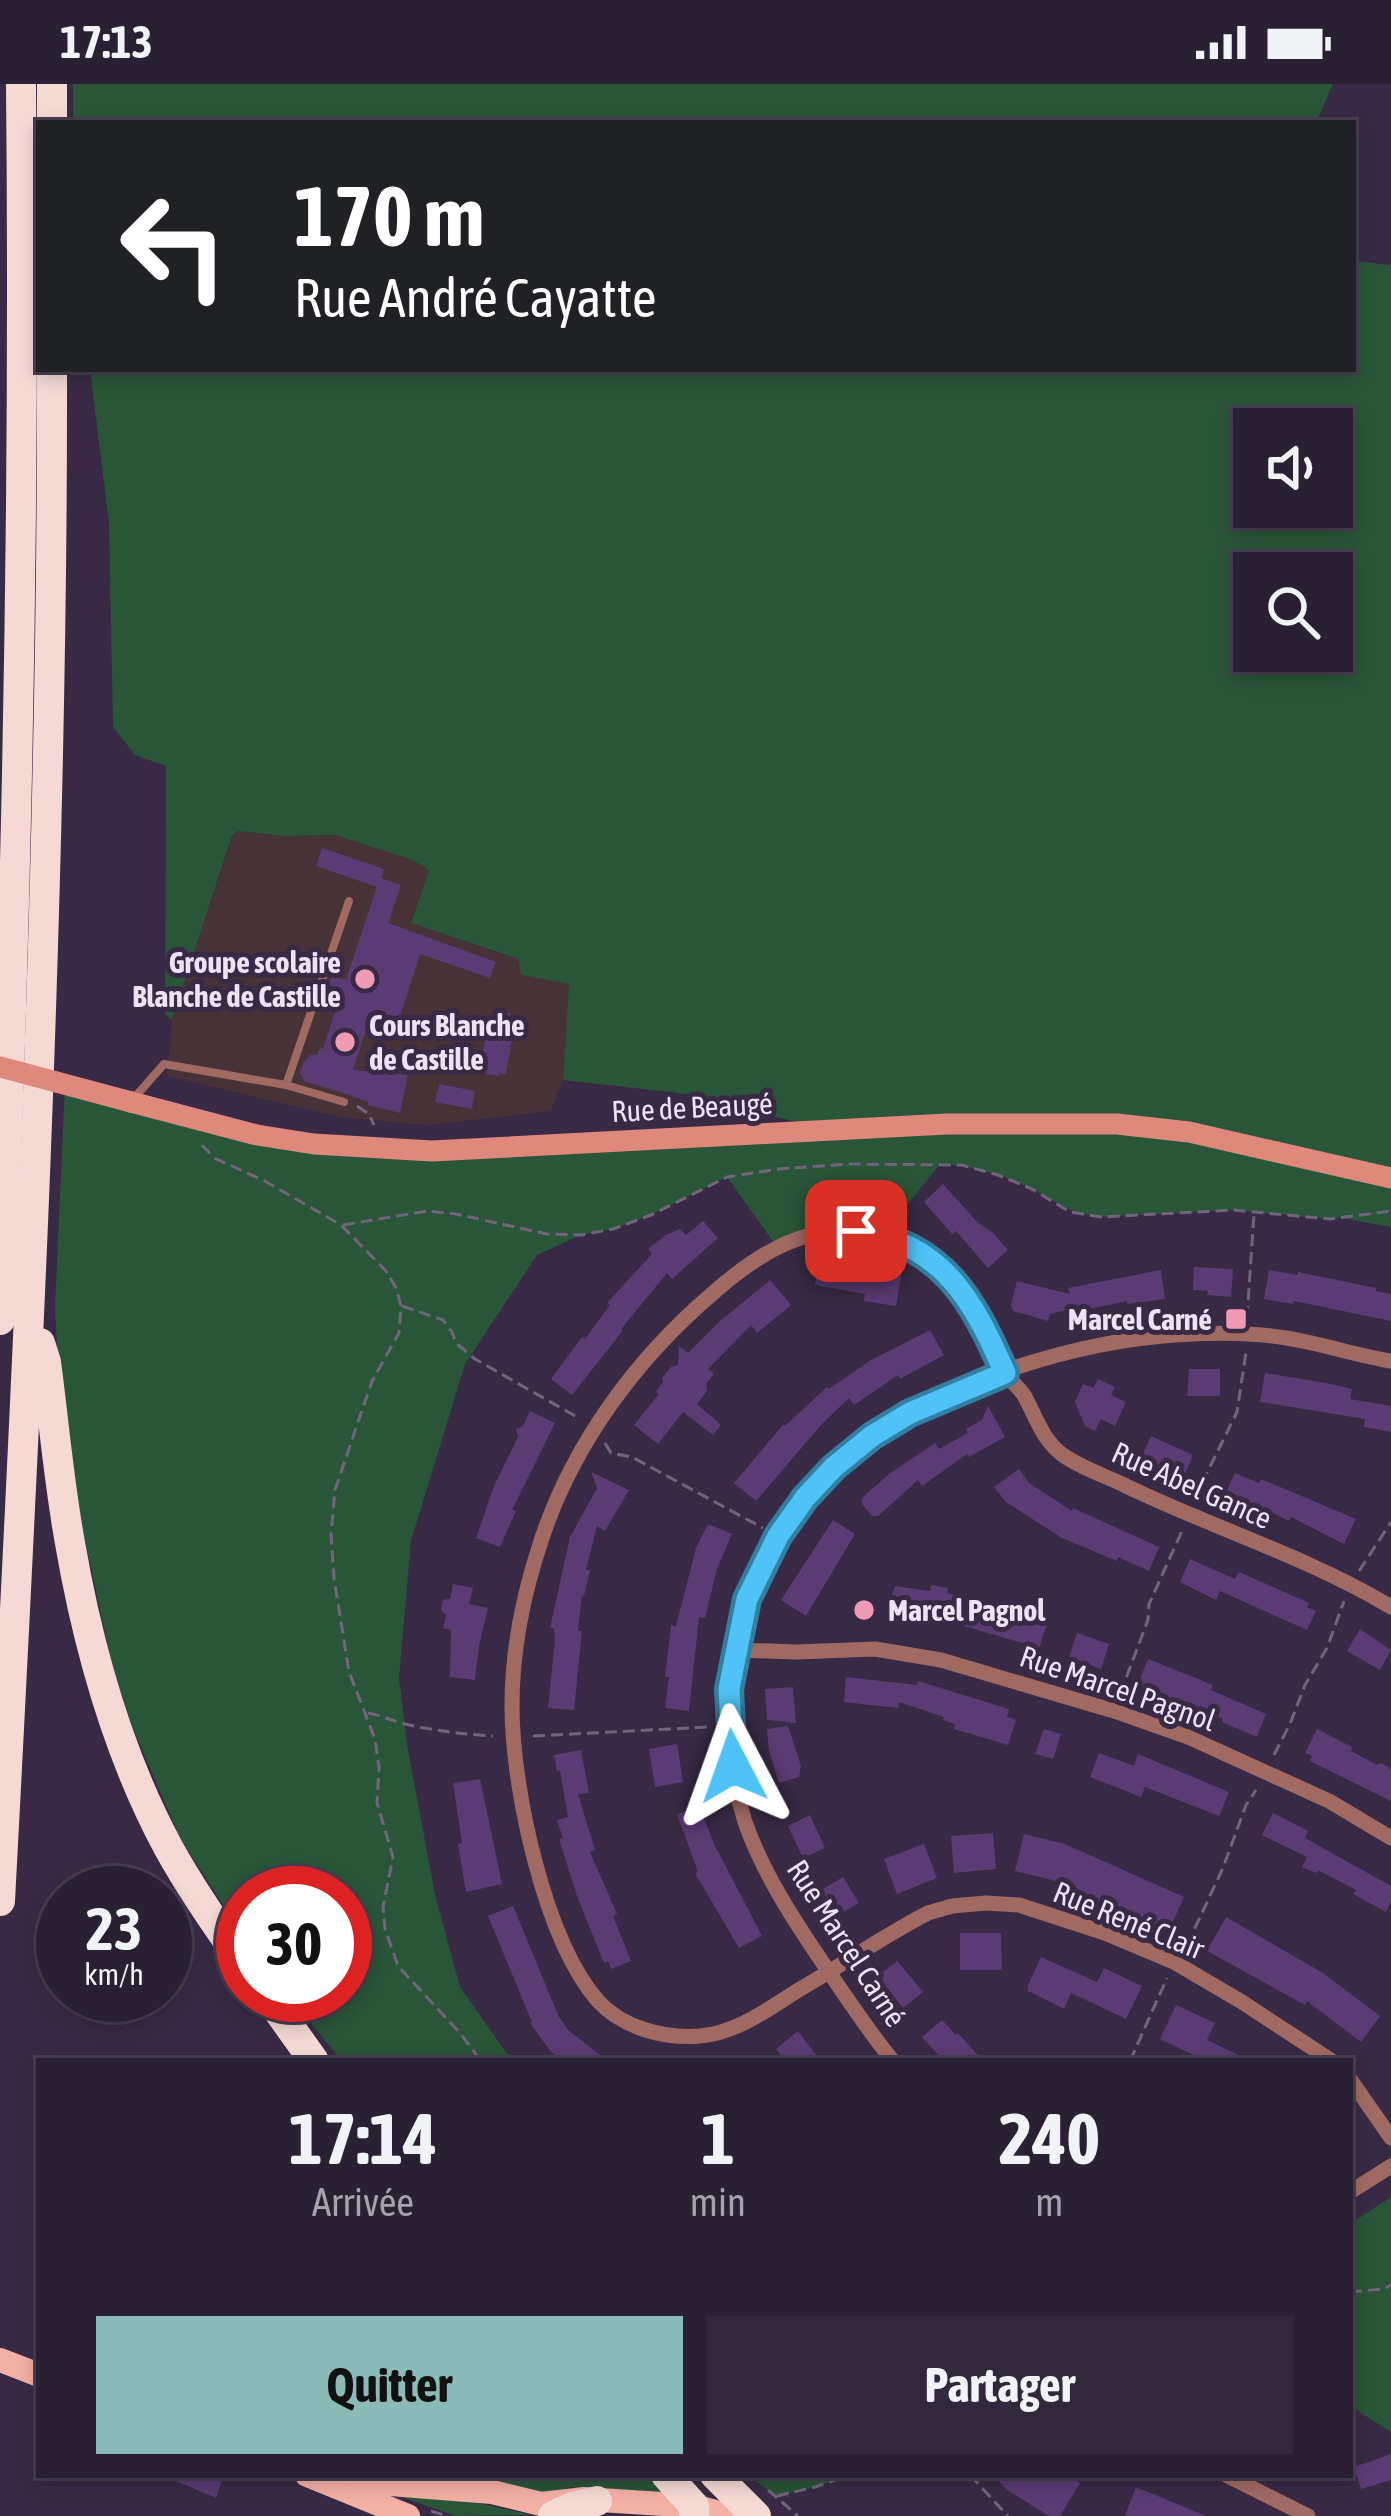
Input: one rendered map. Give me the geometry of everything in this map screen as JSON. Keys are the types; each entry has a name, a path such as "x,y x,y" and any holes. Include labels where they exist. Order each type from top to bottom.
{"highway":[{"path":"0,1320 12,1052 21,577 21,84"},
{"path":"52,84 52,120"},
{"path":"0,1901 31,1314 46,840 52,372"},
{"path":"31,1314 46,1362 70,1544 87,1627 112,1712 168,1847 216,1924"},
{"path":"286,2022 312,2058"},
{"path":"721,2478 765,2499"},
{"path":"553,2516 598,2501"}],"main road":[{"path":"0,2360 36,2374"},
{"path":"314,2478 409,2516"},
{"path":"365,2478 492,2492 541,2504 570,2499 677,2503 731,2516"}],"street":[{"name":"Rue de Beaugé","path":"0,1067 257,1135 314,1144 484,1150 947,1124 1094,1124 1190,1132 1391,1178"},
{"name":"Rue Abel Gance","path":"596,1427 660,1342 764,1252 813,1234 877,1234 935,1262 969,1299 1005,1373 1063,1455 1188,1516 1353,1584 1391,1607"},
{"name":"Rue Marcel Carné","path":"891,2058 776,1889 744,1818 736,1783 729,1689 747,1599 778,1536 805,1498 872,1436 926,1406 1056,1356 1138,1338 1247,1334 1300,1340 1391,1361"},
{"name":"Rue René Clair","path":"596,1427 543,1536 526,1594 514,1688 515,1737 524,1811 546,1897 583,1979 608,2010 635,2026 664,2034 718,2033 752,2018 928,1913 986,1903 1019,1905 1174,1961 1327,2058"},
{"name":"Rue Marcel Pagnol","path":"737,1650 861,1649 941,1660 1188,1737 1266,1771 1391,1838"},
{"path":"1353,2083 1391,2138"},
{"path":"1353,2190 1391,2166"},
{"path":"1232,2478 1308,2516"}],"lane":[{"path":"286,1085 349,901"},
{"path":"130,1102 164,1064 286,1085 344,1102"}],"path":[{"path":"344,1102 369,1114 378,1149"},
{"path":"198,1120 201,1144 214,1158 341,1225 386,1271 401,1306 399,1333 366,1396 335,1490 334,1578 352,1687 375,1739 377,1803 393,1857 383,1907 391,1948 398,1966 479,2058"},
{"path":"341,1225 427,1211 547,1234 581,1235 651,1215 727,1177 848,1164 962,1165 998,1174 1070,1212 1101,1217 1211,1210 1330,1219 1391,1211"},
{"path":"1114,1712 1148,1620 1149,1604 1237,1412 1254,1212"},
{"path":"401,1306 443,1320 456,1343 475,1359 596,1427 611,1453 632,1457 778,1536"},
{"path":"1131,2058 1174,1961 1192,1936 1223,1868 1246,1805 1328,1648 1353,1584 1391,1522"},
{"path":"365,1713 455,1734 515,1737 729,1726"},
{"path":"1353,2292 1391,2285"},
{"path":"765,2499 840,2478"},
{"path":"973,2478 1008,2516"},
{"path":"765,2499 798,2516"}],"shaded area":[{"name":"Groupe scolaire Blanche de Castille","path":"238,831 335,835 412,860 429,870 412,923 519,960 521,975 570,984 563,1080 551,1111 427,1125 340,1117 167,1076 172,1020 232,837"}],"green space":[{"path":"73,84 1333,84 1317,120 73,120"},
{"path":"1356,261 1391,265 1391,1227 1342,1218 1233,1210 1101,1217 1070,1210 999,1175 940,1164 882,1236 857,1231 777,1247 727,1177 651,1215 581,1235 537,1255 465,1364 411,1541 399,1678 435,1895 460,1987 510,2058 340,2058 310,2022 372,2022 372,1866 216,1866 216,1894 180,1838 113,1669 71,1476 59,1391 55,1308 65,1085 198,1120 378,1149 820,1128 687,1094 563,1080 569,984 521,975 518,959 411,923 429,870 335,835 238,831 232,836 172,1020 165,1014 166,766 135,755 113,727 109,522 90,372 1356,372"},
{"path":"1391,2197 1391,2432 1353,2408 1353,2222"},
{"path":"488,2478 652,2478 671,2494 570,2487 544,2495"},
{"path":"751,2478 840,2478 815,2487 777,2496"},
{"path":"396,2495 477,2503 532,2515 456,2516"}],"building":[{"path":"322,848 384,869 381,878 401,885 388,923 496,962 490,978 420,954 398,1023 371,1015 353,1070 408,1075 400,1113 304,1081 300,1072 310,1055 323,1049 340,997 327,992 332,976 346,980 377,887 316,866"},
{"path":"495,1010 511,1013 507,1033 513,1034 506,1074 499,1076 479,1073"},
{"path":"439,1084 475,1091 472,1109 435,1102"},
{"path":"943,1184 1008,1250 988,1268 924,1202"},
{"path":"703,1221 718,1238 672,1279 667,1273 572,1395 551,1379 585,1339 610,1305 607,1303 652,1254 648,1249 680,1229 686,1235"},
{"path":"819,1260 860,1267 859,1274 901,1276 896,1306 864,1301 865,1294 815,1285"},
{"path":"1194,1267 1233,1269 1231,1297 1193,1290"},
{"path":"1161,1270 1165,1299 1084,1310 1083,1306 1050,1314 1048,1321 1013,1311 1011,1305 1017,1281 1070,1294 1068,1288"},
{"path":"1269,1270 1298,1272 1391,1294 1391,1321 1264,1299"},
{"path":"770,1280 791,1305 757,1333 751,1325 708,1369 714,1374 697,1404 721,1425 713,1435 683,1412 658,1444 634,1425 659,1394 662,1378 678,1365 679,1346 688,1353"},
{"path":"930,1330 944,1355 900,1379 898,1375 854,1405 849,1398 756,1501 734,1483 783,1425 827,1387"},
{"path":"1189,1369 1220,1369 1220,1396 1187,1396"},
{"path":"1265,1373 1352,1389 1350,1399 1391,1406 1391,1432 1364,1427 1365,1419 1260,1402"},
{"path":"1098,1379 1115,1387 1111,1395 1126,1402 1115,1426 1101,1419 1095,1431 1085,1426 1075,1402 1083,1384 1093,1388"},
{"path":"988,1406 1005,1437 967,1454 922,1486 918,1480 878,1516 872,1516 862,1498 935,1443 939,1449 968,1433 966,1429 982,1420"},
{"path":"530,1411 555,1423 512,1510 516,1511 500,1547 476,1538 518,1437 516,1429 523,1426"},
{"path":"1151,1436 1193,1455 1183,1479 1140,1460"},
{"path":"1019,1469 1029,1483 1072,1511 1159,1547 1149,1571 1062,1538 1006,1502 994,1487"},
{"path":"591,1472 629,1490 605,1531 597,1526 586,1570 590,1570 582,1595 574,1710 548,1708 555,1639 554,1628 550,1628 570,1537 597,1488"},
{"path":"1235,1473 1259,1483 1261,1479 1356,1519 1344,1544 1291,1517 1289,1521 1224,1496"},
{"path":"833,1520 855,1534 806,1616 781,1600"},
{"path":"708,1524 732,1534 705,1618 699,1617 689,1711 665,1708 671,1625 676,1626 696,1548"},
{"path":"1190,1559 1235,1579 1239,1572 1309,1603 1307,1607 1316,1611 1307,1630 1220,1591 1216,1600 1180,1582"},
{"path":"453,1584 473,1588 469,1604 488,1608 475,1680 450,1677 451,1630 443,1628 446,1615 441,1610"},
{"path":"931,1585 1048,1621 1039,1648 965,1624 885,1614 895,1586 930,1591"},
{"path":"1360,1629 1391,1650 1380,1670 1347,1651"},
{"path":"1077,1633 1109,1644 1101,1669 1069,1657"},
{"path":"1148,1659 1213,1685 1211,1690 1266,1714 1257,1737 1138,1684"},
{"path":"846,1677 917,1685 918,1681 1009,1709 1007,1717 1016,1720 1008,1745 954,1729 955,1724 944,1717 899,1702 898,1708 844,1702"},
{"path":"793,1687 796,1723 767,1720 765,1689"},
{"path":"788,1726 801,1766 799,1777 779,1783 767,1729"},
{"path":"1044,1729 1061,1734 1053,1759 1035,1754"},
{"path":"1317,1729 1391,1769 1391,1801 1310,1761 1312,1756 1305,1753"},
{"path":"677,1744 683,1782 655,1787 649,1749"},
{"path":"581,1750 589,1793 578,1794 595,1850 590,1852 631,1961 611,1969 608,1961 604,1963 577,1896 559,1839 563,1838 557,1820 568,1817 554,1755"},
{"path":"1099,1753 1134,1766 1138,1754 1229,1792 1219,1816 1145,1787 1141,1797 1090,1777"},
{"path":"480,1779 502,1884 466,1892 453,1783"},
{"path":"699,1806 762,1936 739,1948 695,1873 677,1814"},
{"path":"1273,1813 1308,1831 1305,1838 1391,1886 1386,1912 1353,1894 1356,1890 1302,1867 1307,1857 1262,1835"},
{"path":"810,1815 825,1848 803,1858 788,1826"},
{"path":"993,1833 996,1869 954,1873 951,1836"},
{"path":"1024,1834 1065,1844 1184,1897 1169,1930 1074,1890 1076,1886 1015,1871"},
{"path":"924,1844 937,1878 897,1894 884,1859"},
{"path":"843,1877 859,1903 837,1916 821,1890"},
{"path":"513,1906 559,2017 604,2058 558,2058 550,2051 530,2023 488,1916"},
{"path":"1226,1917 1323,1973 1380,2016 1361,2042 1307,2001 1305,2005 1207,1951"},
{"path":"960,1933 1001,1933 1002,1970 960,1970"},
{"path":"1041,1957 1097,1982 1104,1968 1142,1986 1126,2019 1071,1993 1064,2009 1028,1991"},
{"path":"897,1961 923,1992 903,2008 878,1976"},
{"path":"1176,2005 1215,2023 1207,2040 1245,2058 1200,2058 1160,2039"},
{"path":"942,2020 980,2058 941,2058 922,2037"},
{"path":"798,2031 819,2058 784,2058 776,2049"},
{"path":"1391,2454 1391,2480 1361,2489 1354,2467"},
{"path":"169,2478 223,2478 216,2498"},
{"path":"996,2478 1072,2478 1080,2483 1060,2516 1049,2516"},
{"path":"1136,2487 1206,2516 1125,2516"}],"place":[{"name":"Groupe scolaire Blanche de Castille","path":"365,979"},
{"name":"Cours Blanche de Castille","path":"345,1042"},
{"name":"Marcel Carné","path":"1236,1319"},
{"name":"Marcel Pagnol","path":"864,1610"}],"route":[{"path":"733,1766 729,1689 747,1599 778,1536 834,1467 872,1436 910,1413 1005,1373 969,1299 935,1262 882,1235 856,1231"}]}
